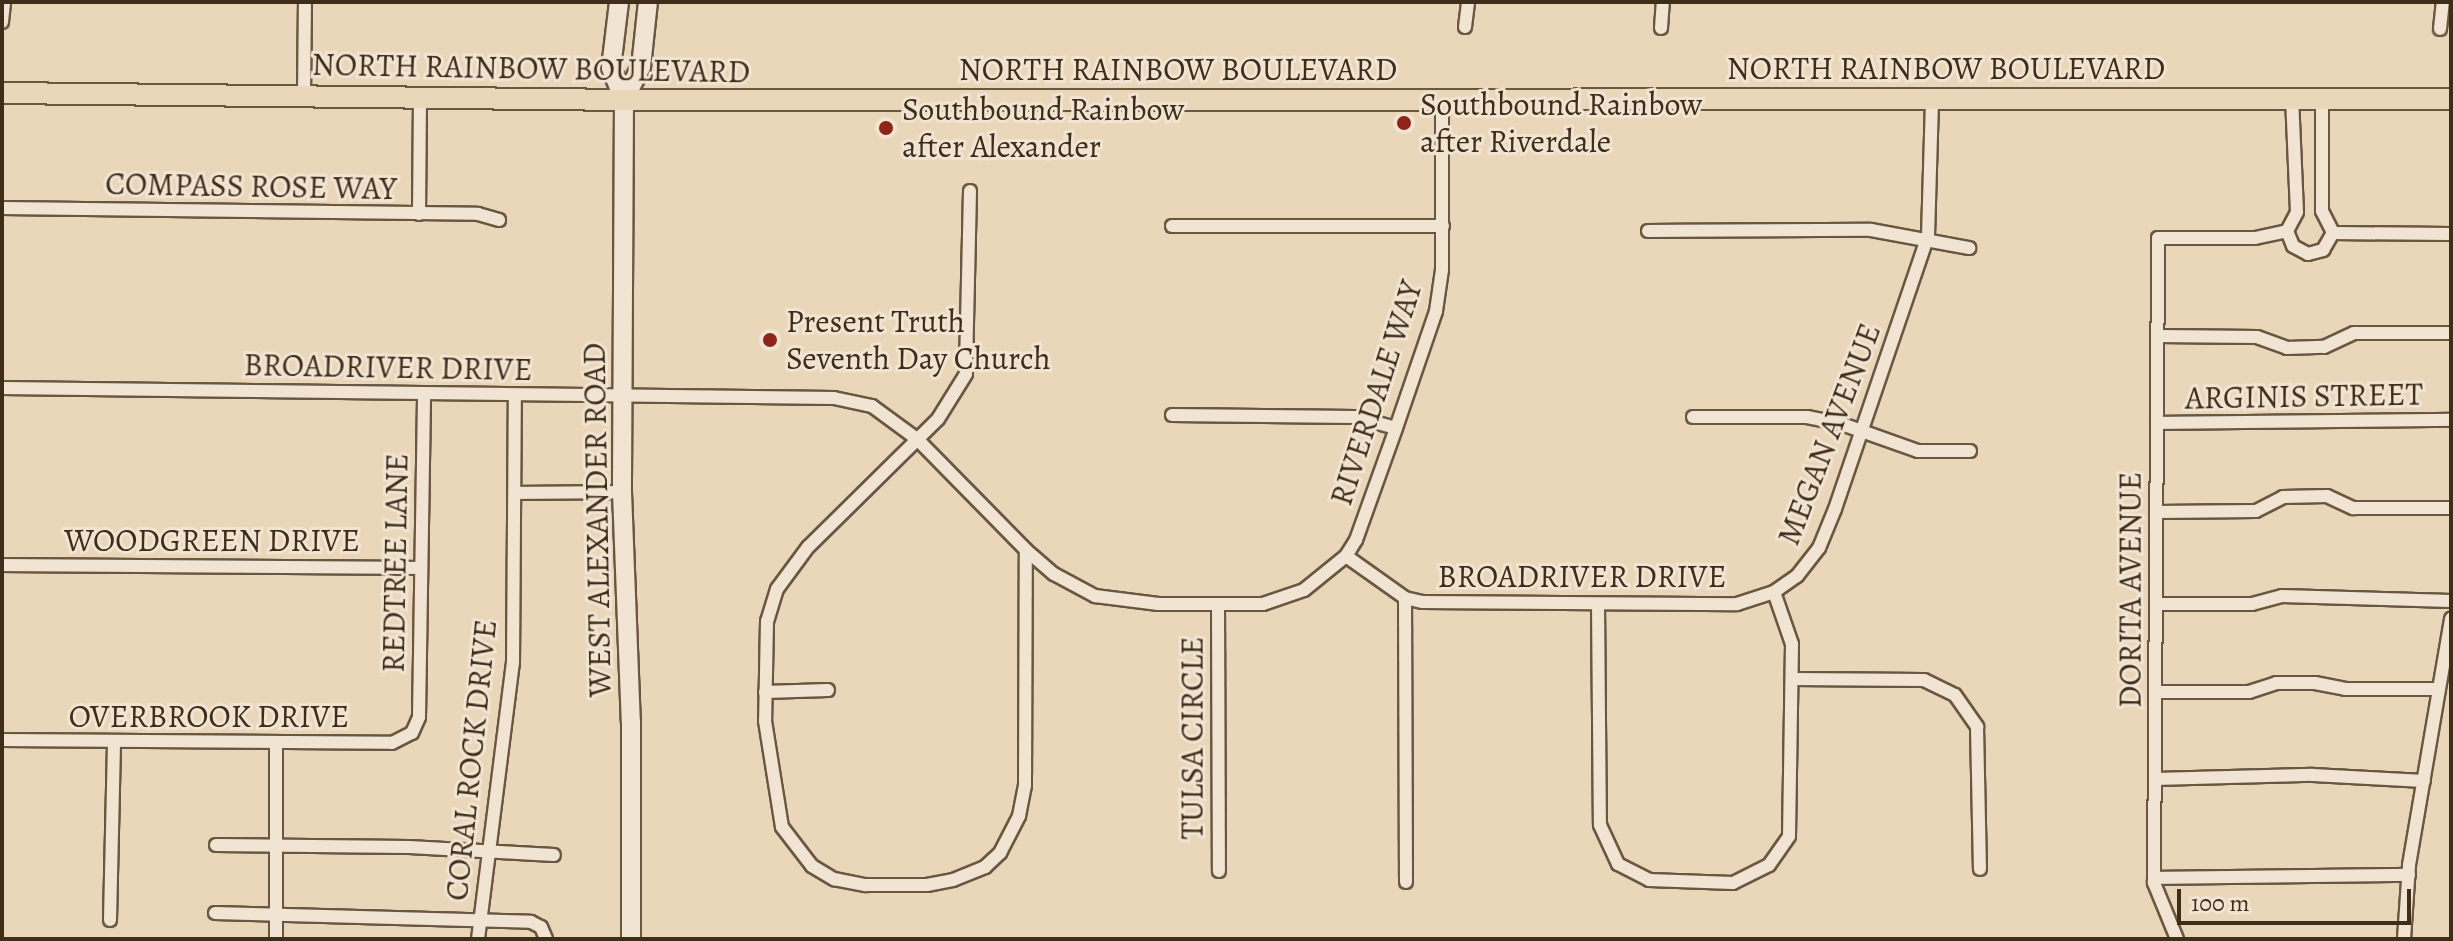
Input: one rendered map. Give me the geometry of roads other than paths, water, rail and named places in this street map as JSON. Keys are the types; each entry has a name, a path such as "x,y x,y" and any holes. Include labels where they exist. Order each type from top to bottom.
{"main road":[{"name":"WEST ALEXANDER ROAD","path":"619,2 611,68 624,100 622,492 631,722 631,939"},
{"name":"WEST ALEXANDER ROAD","path":"624,100 641,67 648,2"},
{"name":"NORTH RAINBOW BOULEVARD","path":"2,93 624,100 2451,99"}],"street":[{"path":"2,22 4,2"},
{"path":"304,95 305,2"},
{"path":"1465,27 1468,2"},
{"path":"1661,28 1663,2"},
{"path":"2440,29 2443,2"},
{"path":"419,214 420,96"},
{"name":"MEGAN AVENUE","path":"1774,592 1809,565 1819,548 1928,236 1932,98"},
{"path":"2292,98 2297,212 2287,231 2293,246 2308,254 2323,250 2333,233"},
{"path":"2322,98 2322,211 2333,233"},
{"name":"RIVERDALE WAY","path":"1346,556 1356,540 1436,311 1443,226 1442,99"},
{"path":"970,191 966,374 953,401 808,547 777,589 767,621 765,692 782,827 812,866 834,879 866,885 927,885 953,880 992,860 1019,816 1025,786 1026,550"},
{"name":"COMPASS ROSE WAY","path":"2,208 478,214 499,220"},
{"path":"1172,226 1443,226"},
{"path":"1648,231 1871,230 1909,239 1928,236 1969,248"},
{"name":"DORITA AVENUE","path":"2177,939 2154,878 2158,238 2255,238 2287,231"},
{"path":"2333,233 2451,234"},
{"path":"2158,336 2257,337 2299,348 2324,347 2354,333 2451,333"},
{"name":"BROADRIVER DRIVE","path":"2,388 834,398 872,406 917,439 1026,550 1054,574 1095,596 1218,605 1263,604 1304,590 1346,556 1405,598 1598,604 1737,604 1774,592"},
{"name":"REDTREE LANE","path":"412,733 419,717 424,393"},
{"name":"CORAL ROCK DRIVE","path":"478,939 513,663 515,395"},
{"path":"1172,415 1355,417 1396,428"},
{"path":"1693,417 1807,417 1862,431 1918,451 1970,451"},
{"name":"ARGINIS STREET","path":"2157,423 2451,420"},
{"path":"515,493 622,492"},
{"path":"2157,512 2256,511 2283,497 2327,496 2353,508 2451,508"},
{"name":"WOODGREEN DRIVE","path":"2,565 421,568"},
{"path":"1598,604 1600,825 1618,864 1649,880 1733,883 1769,865 1789,836 1792,644 1774,592"},
{"path":"2156,604 2252,604 2282,596 2451,601"},
{"path":"1405,598 1406,882"},
{"name":"TULSA CIRCLE","path":"1218,605 1219,871"},
{"path":"2404,939 2409,875 2451,619"},
{"path":"1793,679 1924,680 1955,695 1977,727 1980,869"},
{"path":"2155,692 2249,692 2276,683 2315,683 2345,689 2439,689"},
{"path":"765,692 828,690"},
{"name":"OVERBROOK DRIVE","path":"2,740 392,743 412,733"},
{"path":"110,920 114,741"},
{"path":"276,742 276,939"},
{"path":"2155,779 2313,775 2424,781"},
{"path":"216,845 489,850 554,855"},
{"path":"2154,878 2409,875"},
{"path":"215,913 531,922 541,927 546,939"}],"place":[{"name":"Southbound Rainbow after Riverdale","path":"1404,123"},
{"name":"Southbound Rainbow after Alexander","path":"886,128"},
{"name":"Present Truth Seventh Day Church","path":"770,340"}]}
